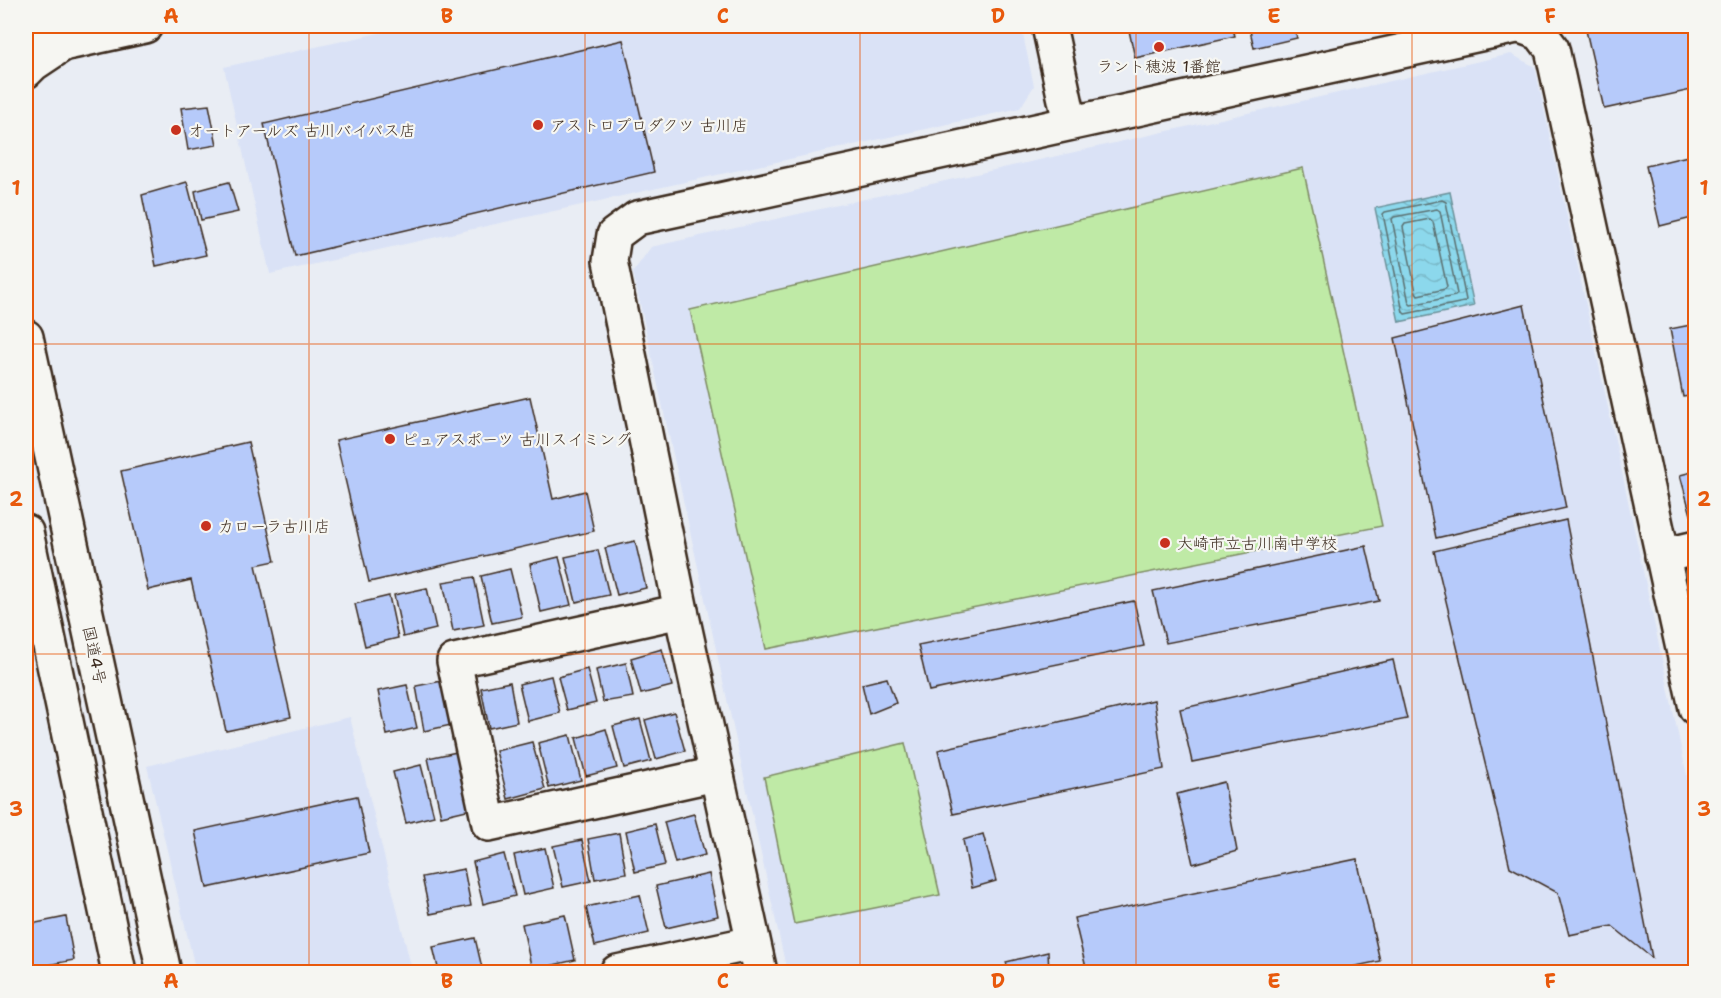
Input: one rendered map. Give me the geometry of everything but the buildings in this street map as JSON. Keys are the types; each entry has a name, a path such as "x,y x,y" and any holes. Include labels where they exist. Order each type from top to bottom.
{"main road":[{"path":"26,71 63,44 145,26"},
{"path":"1049,26 1070,123"},
{"path":"617,972 756,958 681,611 610,261 614,235 637,219 1519,26 1540,33 1552,49 1695,708"},
{"path":"26,29 63,44"},
{"name":"国道4号","path":"26,337 164,972"},
{"path":"26,532 119,972"},
{"path":"1662,556 1695,548"},
{"path":"681,611 454,661 489,824 716,774"}],"shaded area":[{"path":"411,26 1021,26 1034,86 1020,108 270,274 224,67"},
{"name":"大崎市立古川南中学校","path":"1511,54 1535,67 1695,813 1695,972 787,972 633,272 651,247"},
{"path":"350,717 411,966 385,972 196,972 147,766"}],"green space":[{"path":"1303,168 1382,526 766,649 690,310"},
{"path":"905,743 940,895 794,924 764,777"}],"water":[{"path":"1450,192 1474,306 1399,322 1375,208"}],"place":[{"name":"ラント穂波 1番館","path":"1159,47"},
{"name":"アストロプロダクツ 古川店","path":"538,125"},
{"name":"オートアールズ 古川バイパス店","path":"176,130"},
{"name":"ピュアスポーツ 古川スイミング","path":"390,439"},
{"name":"カローラ古川店","path":"206,526"},
{"name":"大崎市立古川南中学校","path":"1165,543"}]}
